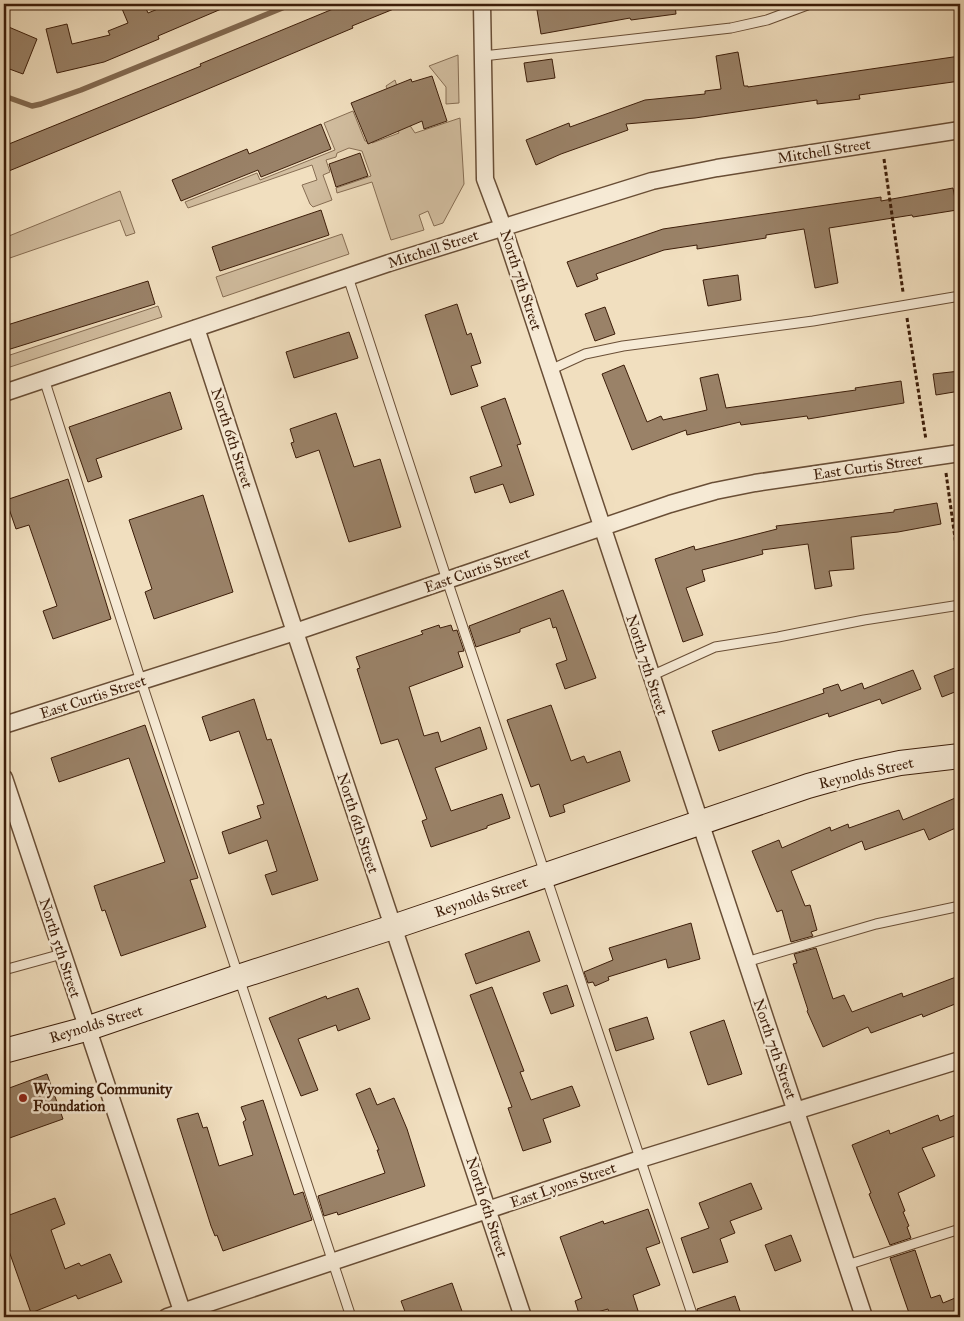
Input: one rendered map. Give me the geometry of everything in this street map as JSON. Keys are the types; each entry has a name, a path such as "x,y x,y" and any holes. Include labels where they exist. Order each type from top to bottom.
{"main road":[{"name":"Reynolds Street","path":"4,1050 86,1029 808,786 900,763 960,756"}],"street":[{"name":"North 7th Street","path":"482,4 485,179 503,227 864,1317"},
{"name":"Mitchell Street","path":"4,393 348,277 652,181 736,165 960,130"},
{"name":"North 6th Street","path":"196,328 523,1317"},
{"name":"East Curtis Street","path":"4,725 295,632 715,491 756,483 960,453"},
{"name":"North 5th Street","path":"4,778 178,1315"},
{"name":"East Lyons Street","path":"178,1315 640,1159 960,1060"}],"lane":[{"path":"483,56 731,28 767,20 810,4"},
{"path":"348,277 693,1317"},
{"path":"550,370 586,354 623,346 813,321 960,296"},
{"path":"44,380 141,681 351,1317"},
{"path":"651,676 715,647 960,605"},
{"path":"746,962 876,924 960,906"},
{"path":"4,970 62,954"},
{"path":"847,1265 960,1229"}],"path":[{"path":"943,456 960,574"}],"shaded area":[{"path":"458,55 459,103 446,104 446,87 429,66"},
{"path":"395,80 409,124 415,133 460,118 464,184 443,223 434,226 428,211 419,215 424,230 391,240 372,182 337,193 336,188 371,176 362,151 349,148 337,153 336,157 326,160 330,172 323,175 332,200 313,207 310,204 302,185 317,180 312,165 188,208 185,202 257,173 260,180 335,150 324,123 353,111 365,141 367,141 363,123 372,143 399,133 390,111 396,109 386,86"},
{"path":"120,191 135,233 126,236 120,220 4,260 4,238"},
{"path":"342,234 349,254 223,297 216,277"},
{"path":"158,306 162,317 4,369 4,357"}],"building":[{"path":"120,4 144,4 148,13 170,4 233,4 158,36 159,39 104,62 57,73 46,29 67,24 72,44 110,35 108,31 128,23"},
{"path":"345,4 406,4 352,26 353,28 4,173 4,146 201,66 200,64"},
{"path":"536,4 675,4 676,14 631,20 630,18 541,34"},
{"path":"4,25 37,39 23,74 4,67"},
{"path":"738,52 744,86 748,87 960,56 960,81 859,95 860,99 817,104 817,100 695,118 626,124 628,130 536,165 526,140 569,123 570,127 645,100 705,94 705,91 721,89 716,56"},
{"path":"552,59 555,78 527,82 524,63"},
{"path":"432,76 447,121 424,129 422,121 368,144 351,103 411,79 412,82"},
{"path":"321,124 331,149 261,177 258,170 181,201 172,180 247,149 249,154"},
{"path":"360,153 368,176 336,187 329,164"},
{"path":"953,188 957,210 829,228 838,283 815,288 804,229 766,235 766,238 697,249 697,245 664,250 596,274 598,279 577,287 567,262 663,229 881,197 881,201"},
{"path":"321,210 329,235 220,271 212,247"},
{"path":"738,275 741,300 708,306 703,280"},
{"path":"148,281 155,304 4,351 4,326"},
{"path":"457,304 467,335 471,333 481,363 471,366 478,386 451,395 425,315"},
{"path":"605,307 615,334 595,341 585,314"},
{"path":"349,332 358,358 294,378 286,352"},
{"path":"624,365 647,422 661,416 663,420 707,410 700,378 718,374 726,408 856,390 855,388 901,381 904,403 808,419 807,416 741,425 740,422 687,435 686,430 632,450 602,374"},
{"path":"960,371 960,391 936,395 933,374"},
{"path":"170,392 182,429 96,459 102,477 88,482 69,427"},
{"path":"505,398 521,444 517,445 534,495 510,503 503,484 475,493 470,477 502,466 481,407"},
{"path":"336,413 354,467 380,459 401,527 349,542 319,450 296,458 291,443 294,442 290,429"},
{"path":"68,479 111,619 53,639 43,611 57,606 29,525 16,529 6,500"},
{"path":"203,495 233,592 154,619 145,592 152,589 129,520"},
{"path":"937,503 941,524 898,532 851,537 854,569 829,571 832,586 815,589 808,544 762,550 763,554 702,570 705,581 686,588 703,635 683,642 655,559 694,546 695,550 777,529 776,526 894,512 894,510"},
{"path":"563,590 596,678 565,689 556,664 567,660 556,627 553,628 550,618 520,629 520,632 476,647 469,626"},
{"path":"439,625 440,628 451,625 453,631 457,630 464,651 458,652 463,667 409,687 424,736 438,732 441,742 480,727 487,749 435,768 451,811 502,794 510,818 431,847 422,821 427,819 398,739 381,744 357,669 360,668 356,657 423,634 421,631"},
{"path":"960,666 960,690 942,697 934,676"},
{"path":"913,670 921,689 882,704 880,699 829,717 828,713 719,751 712,731 824,693 823,689 838,684 841,691 862,683 864,689"},
{"path":"254,699 267,740 271,739 318,880 272,895 265,875 277,871 267,840 229,854 222,832 261,818 257,806 264,804 239,731 210,741 202,717"},
{"path":"551,705 571,761 584,756 587,763 620,751 630,781 563,805 565,812 550,817 539,784 531,787 507,720"},
{"path":"145,725 198,878 190,880 206,927 121,956 105,910 102,911 94,886 165,862 129,758 59,782 51,758"},
{"path":"960,796 960,826 929,840 924,829 865,850 862,841 791,871 805,906 810,905 817,930 811,932 813,936 791,942 782,910 777,912 752,851 779,840 782,848 830,827 831,831 848,824 849,828 899,810 903,820"},
{"path":"691,923 700,959 668,968 666,959 608,977 609,980 595,986 593,982 588,983 584,972 613,960 609,948"},
{"path":"529,931 540,961 476,984 465,954"},
{"path":"816,948 833,999 844,995 852,1012 902,993 903,997 956,977 960,990 960,1002 923,1017 922,1014 871,1033 868,1027 823,1047 807,1011 793,964 797,963 794,954"},
{"path":"567,985 574,1006 551,1014 543,993"},
{"path":"492,987 524,1071 520,1072 531,1100 572,1086 580,1106 543,1119 551,1142 523,1151 508,1108 512,1107 470,995"},
{"path":"358,988 370,1019 338,1031 336,1025 298,1039 318,1090 301,1096 269,1018 326,996 327,999"},
{"path":"647,1017 654,1039 616,1051 609,1029"},
{"path":"724,1020 742,1074 708,1085 690,1032"},
{"path":"47,1074 63,1119 4,1140 4,1090"},
{"path":"370,1088 377,1105 394,1098 407,1129 425,1186 338,1215 337,1212 324,1216 318,1196 385,1173 377,1150 379,1150 356,1094"},
{"path":"263,1100 294,1195 303,1192 312,1220 223,1251 217,1235 215,1236 211,1226 177,1119 198,1113 203,1128 207,1127 219,1166 253,1155 243,1122 246,1120 241,1107"},
{"path":"960,1113 960,1134 922,1148 935,1176 898,1193 905,1211 903,1212 909,1226 907,1227 911,1238 890,1245 869,1194 871,1193 852,1145 889,1130 890,1134 938,1115 940,1121"},
{"path":"751,1183 762,1209 730,1221 735,1233 720,1239 728,1262 693,1273 681,1238 709,1228 699,1203"},
{"path":"55,1198 65,1224 51,1230 65,1269 79,1263 81,1266 110,1254 122,1282 78,1299 76,1295 31,1313 4,1237 4,1217"},
{"path":"648,1209 660,1243 646,1248 660,1285 633,1295 640,1317 610,1317 608,1309 580,1317 575,1301 582,1298 560,1237 603,1221 604,1224"},
{"path":"791,1235 801,1261 775,1271 765,1245"},
{"path":"915,1250 931,1298 940,1295 943,1303 960,1296 960,1317 910,1317 890,1258"},
{"path":"452,1283 464,1317 407,1317 401,1301"},
{"path":"735,1296 742,1317 699,1317 697,1309"}],"waterway":[{"path":"4,96 32,106 41,104 81,90 292,4"}],"place":[{"name":"Wyoming Community Foundation","path":"23,1098"}]}
